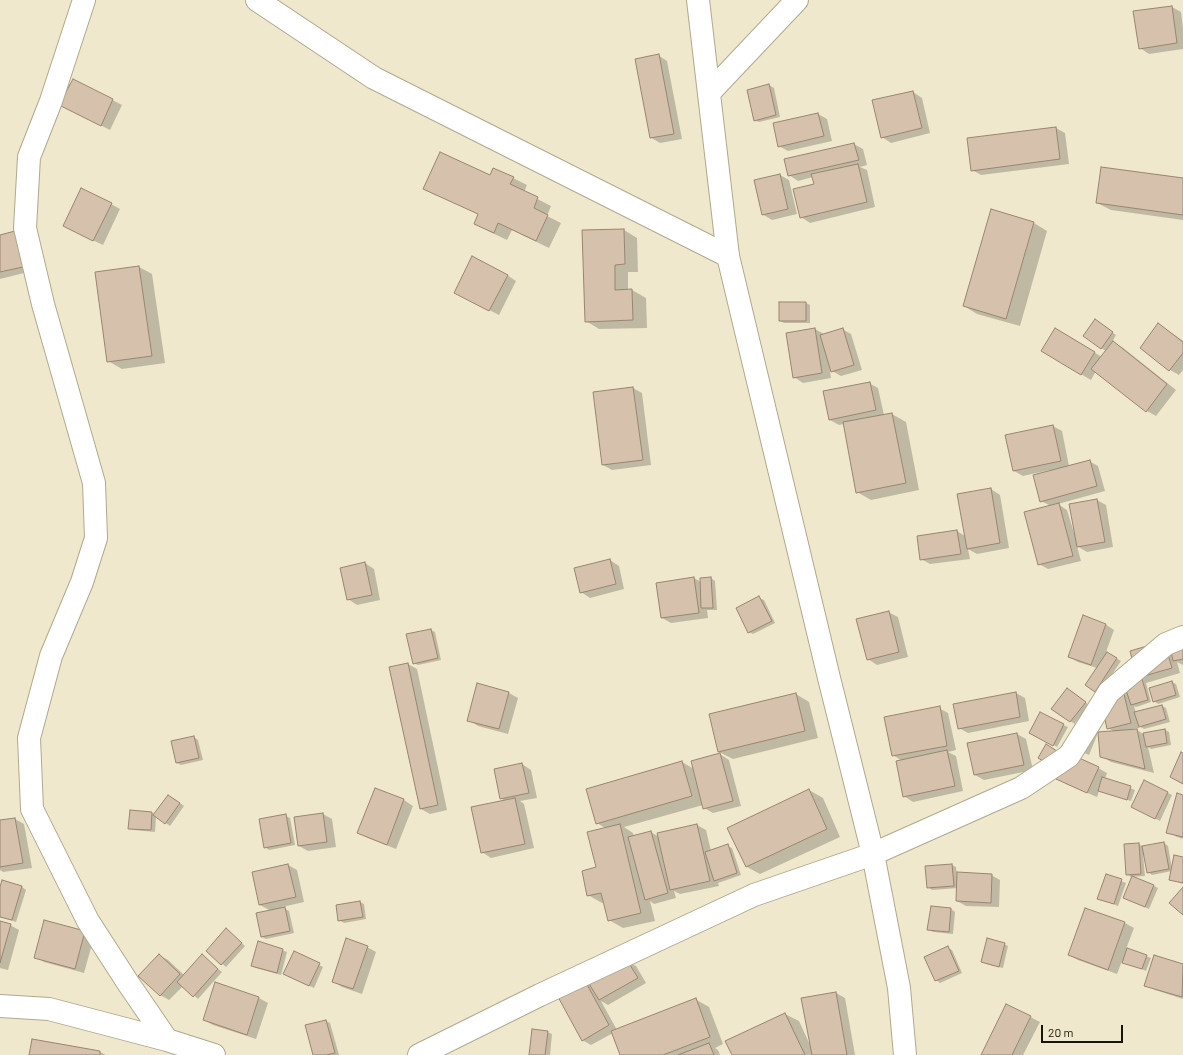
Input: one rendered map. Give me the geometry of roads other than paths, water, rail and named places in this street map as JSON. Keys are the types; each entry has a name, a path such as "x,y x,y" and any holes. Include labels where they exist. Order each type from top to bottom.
{"street":[{"path":"84,0 52,101 29,157 25,228 43,304 94,483 96,538 82,582 51,656 29,738 32,809 88,921 167,1040"},
{"path":"257,0 374,78 728,256"},
{"path":"698,0 728,256 829,678 873,854 899,988 905,1055"},
{"path":"709,94 797,0"},
{"path":"419,1055 540,995 754,895 873,854 1022,788 1069,756 1109,692 1166,644 1183,637"},
{"path":"0,1006 48,1009 167,1040 214,1055"}]}
